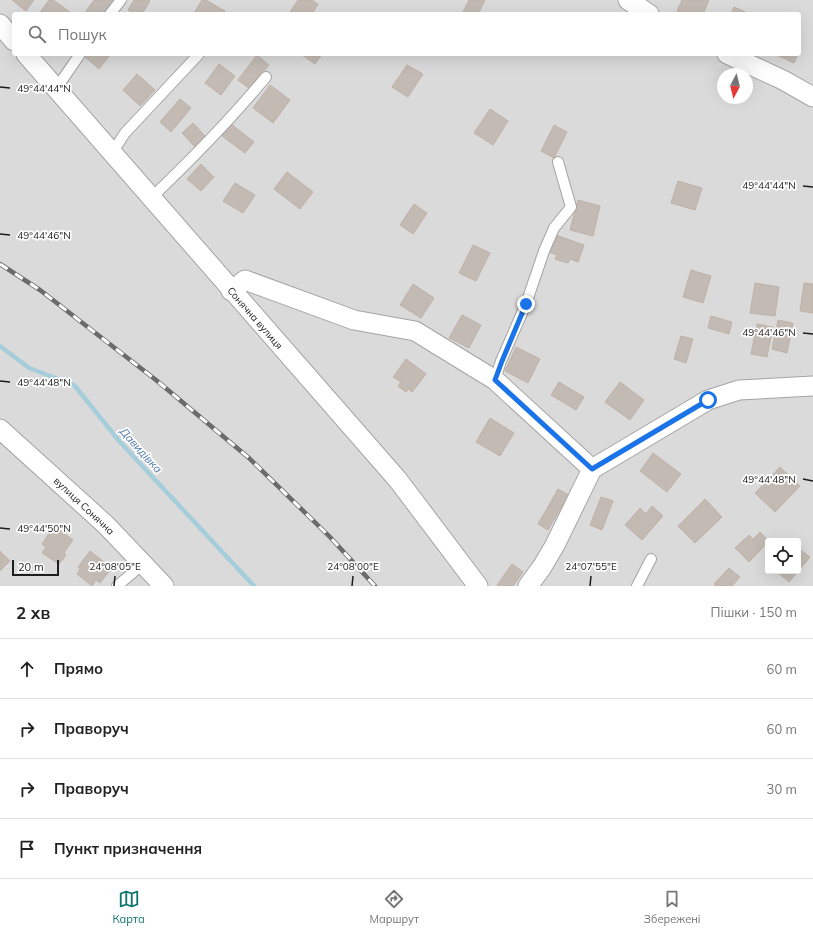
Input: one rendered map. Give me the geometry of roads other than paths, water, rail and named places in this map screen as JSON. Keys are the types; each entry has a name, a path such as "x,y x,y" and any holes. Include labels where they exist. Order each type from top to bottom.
{"street":[{"path":"628,0 646,12"},
{"path":"0,24 12,38"},
{"name":"Сонячна вулиця","path":"28,56 231,291 398,480 478,586"},
{"path":"731,56 783,80 813,97"},
{"path":"231,291 245,280 354,320 415,331 495,380 592,469"},
{"path":"528,586 542,567 555,545 592,469 708,400 739,390 813,386"},
{"name":"вулиця Сонячна","path":"0,429 106,525 164,586"}],"lane":[{"path":"112,12 121,0"},
{"path":"56,89 79,56"},
{"path":"112,153 125,133 197,56"},
{"path":"151,198 188,163 239,109 266,77"},
{"path":"495,380 526,304 544,251 554,228 571,207 558,162"},
{"path":"637,586 651,559"},
{"path":"118,586 143,564"}],"waterway":[{"name":"Давидівка","path":"0,346 29,368 74,385 120,442 254,586"}],"railway":[{"path":"0,264 40,290 156,380 249,458 330,537 375,586"}]}
